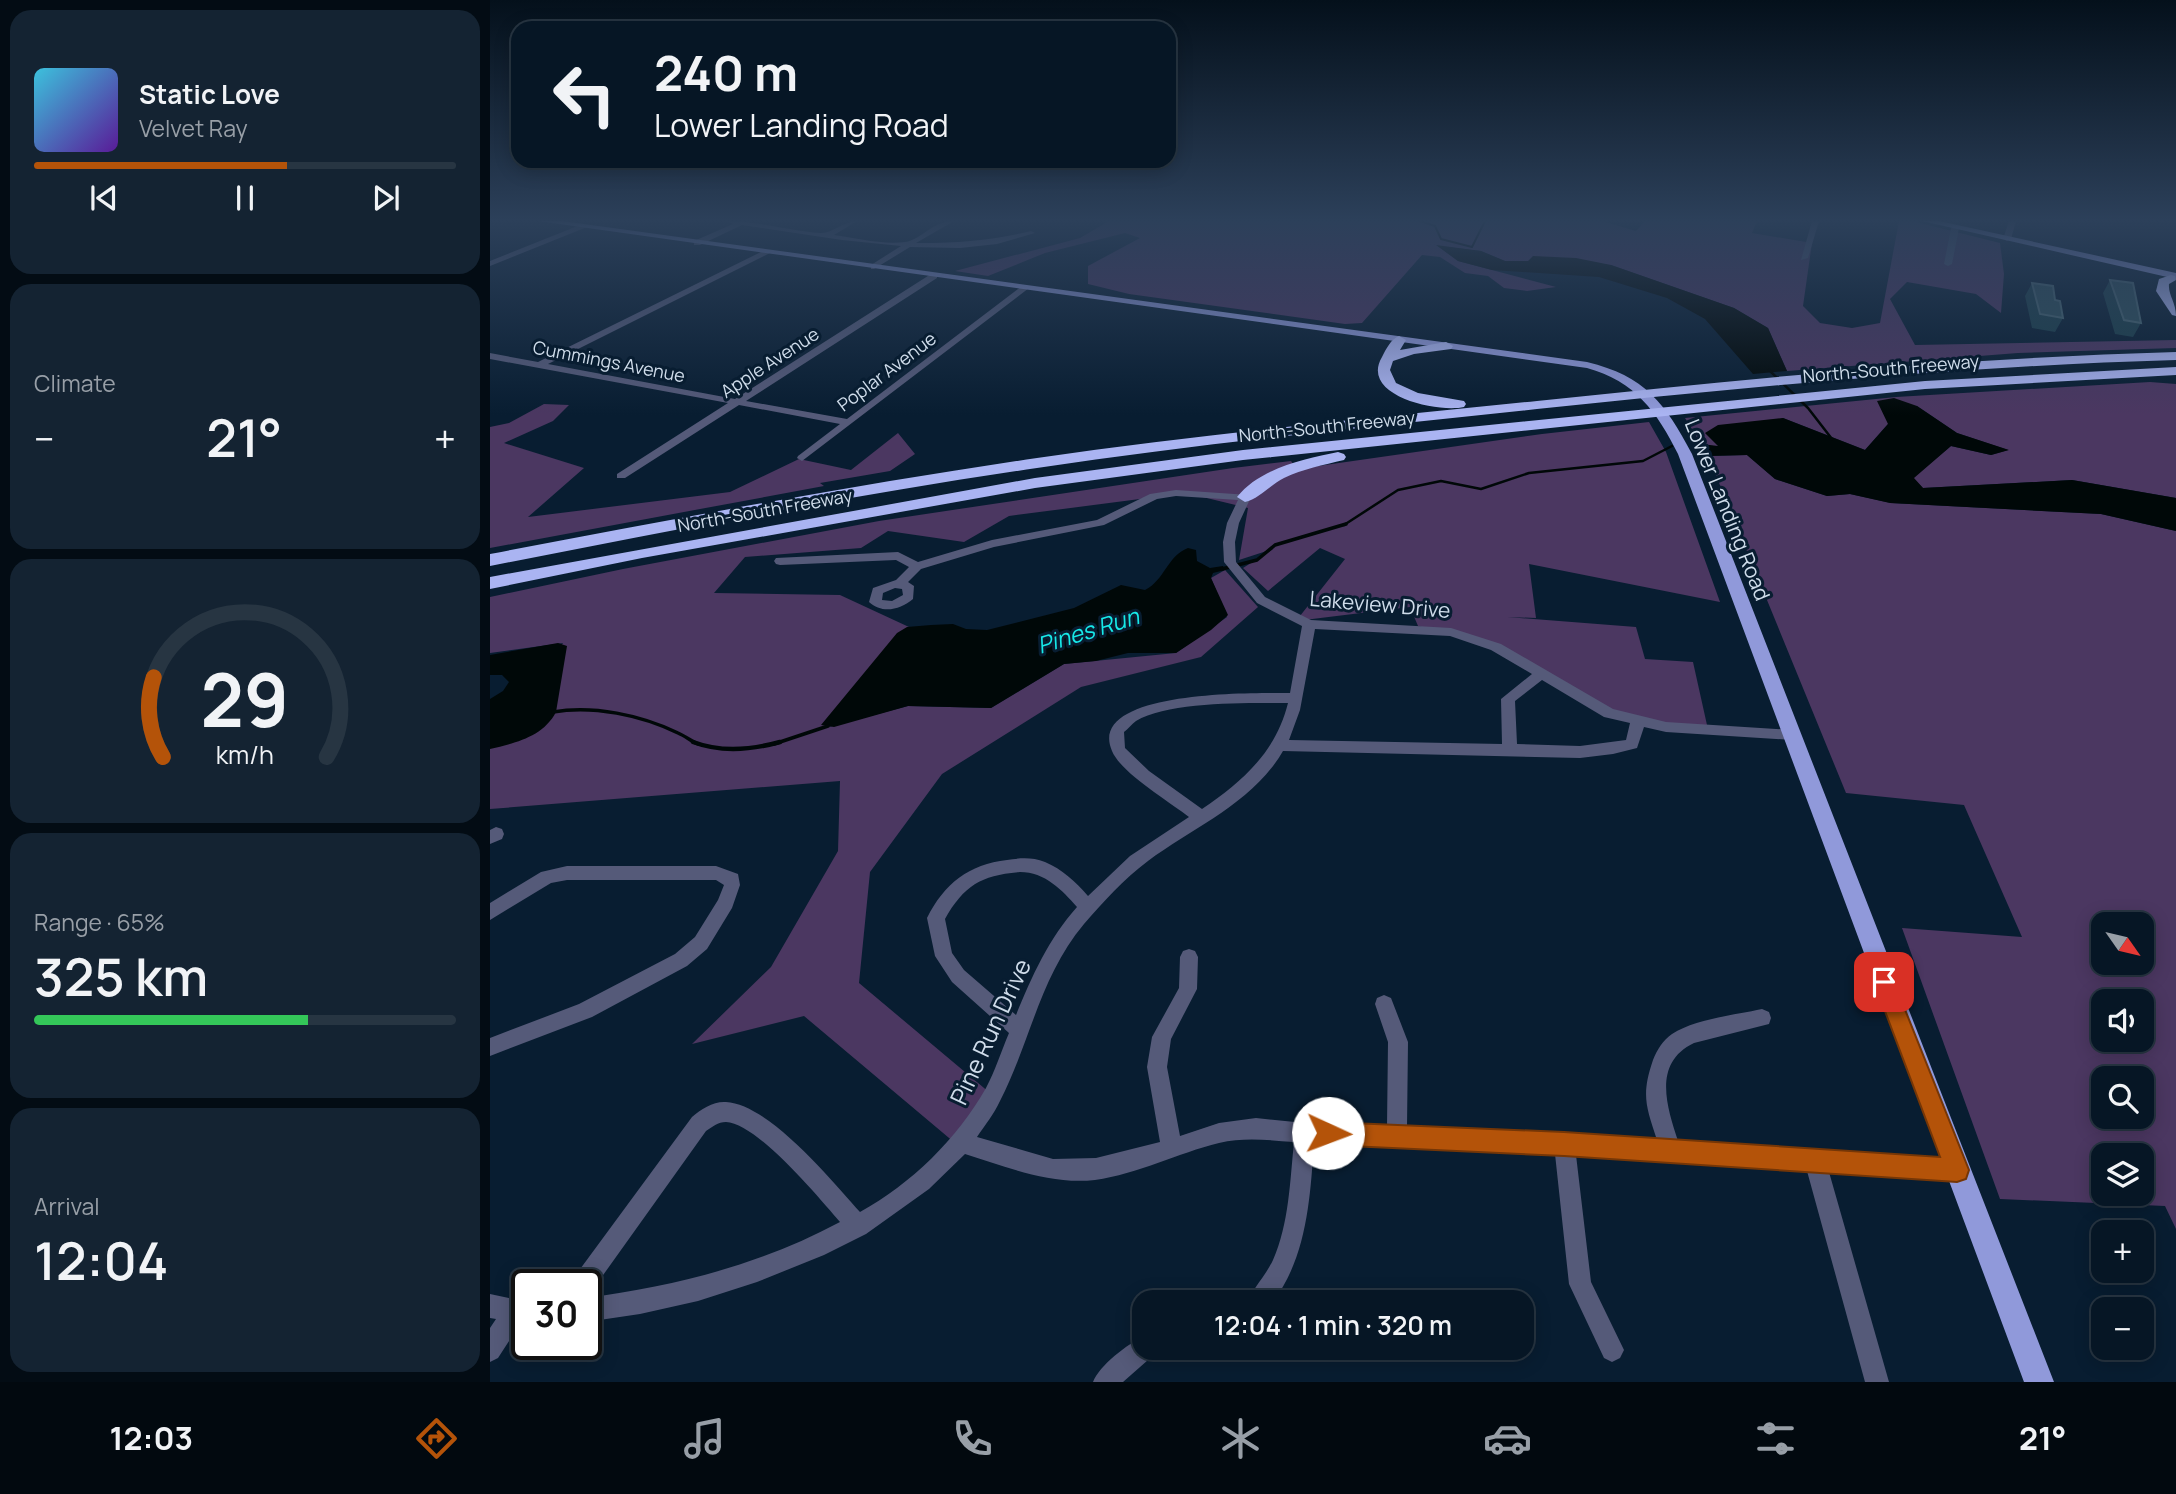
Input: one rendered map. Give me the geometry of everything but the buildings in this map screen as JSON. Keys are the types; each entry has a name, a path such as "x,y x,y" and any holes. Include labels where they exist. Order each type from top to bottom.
{"highway":[{"path":"2162,285 2162,291 2176,312"},
{"path":"1399,340 1383,370 1385,378 1398,390 1416,397 1468,405 1542,405"},
{"path":"2065,359 2176,342"},
{"path":"1389,358 1412,350 1446,346"},
{"name":"North-South Freeway","path":"490,560 831,496 1040,463 1271,432 1807,378 2065,359 2176,356"},
{"name":"North-South Freeway","path":"490,583 1035,482 1243,455 1825,394 2030,377 2176,371"},
{"path":"1245,497 1276,475 1325,459 1569,421"}],"main road":[{"name":"Lower Landing Road","path":"1006,285 1594,366 1623,376 1654,402 1669,423 1685,454 2039,1382"}],"street":[{"path":"539,365 702,285"},
{"name":"Apple Avenue","path":"621,476 919,285"},
{"name":"Poplar Avenue","path":"802,457 1025,288"},
{"name":"Cummings Avenue","path":"490,356 846,422"},
{"path":"900,584 917,566 992,544 1100,523 1154,496 1176,493 1245,497"},
{"name":"Lakeview Drive","path":"1245,497 1233,523 1229,542 1233,566 1261,600 1309,624 1451,632 1496,647 1609,713 1638,722 1702,730 1793,735"},
{"path":"780,561 898,556 917,566"},
{"name":"Pine Run Drive","path":"602,1309 633,1306 734,1278 799,1255 858,1226 894,1204 962,1143 993,1095 1060,944 1116,878 1143,855 1241,791 1280,745 1287,731 1309,624"},
{"path":"1510,749 1508,699 1541,674"},
{"path":"1201,817 1130,762 1118,749 1116,734 1122,723 1146,709 1160,706 1241,698 1294,698"},
{"path":"1280,745 1510,749 1566,754 1602,752 1632,744 1638,722"},
{"path":"1020,1031 958,976 944,956 936,918 948,897 964,880 990,868 1029,865 1042,869 1063,882 1089,908"},
{"path":"490,912 547,877 567,873 716,873 732,879 726,903 708,933 701,943 681,960 585,1011 490,1047"},
{"path":"1172,1149 1157,1067 1162,1037 1188,989 1189,957"},
{"path":"1384,1004 1398,1042 1397,1136"},
{"path":"1671,1151 1656,1105 1655,1083 1665,1055 1677,1041 1692,1034 1762,1018"},
{"path":"594,1269 699,1124 714,1113 733,1113 763,1130 800,1162 858,1226"},
{"path":"962,1143 1053,1170 1096,1169 1172,1149 1219,1133 1256,1128 1305,1133 1564,1144 1957,1170"},
{"path":"1270,1290 1290,1244 1297,1218 1305,1133"},
{"path":"1564,1144 1580,1284 1612,1350"},
{"path":"1815,1161 1877,1382"},
{"path":"490,1306 511,1311"},
{"path":"490,1350 511,1324"},
{"path":"1105,1382 1132,1359"}],"shaded area":[{"path":"1094,285 1395,285 1362,323 1345,324 1129,294"},
{"path":"1501,285 1556,287 1527,291"},
{"path":"1670,285 1806,285 1803,306 1820,323 1852,328 1880,323 1887,285 1904,285 1890,299 1915,345 2176,340 2176,348 2018,353 1787,371 1768,328 1734,308"},
{"path":"1927,285 2003,285 2001,313 1976,294"},
{"path":"2150,382 2176,384 2176,498 2072,480 1923,488 1913,478 1951,446 1991,455 2008,450 1957,433 1917,406 1888,424 1865,450 1783,418 1719,447 1701,444 1685,418 1896,397"},
{"path":"544,404 569,405 553,421 504,443 584,468 528,517 730,492 799,459 851,470 898,433 915,454 890,471 820,483 824,486 490,548 490,427 509,423"},
{"path":"1649,422 1666,452 1720,602 1529,564 1536,618 1507,617 1636,627 1645,659 1693,662 1707,725 1702,730 1609,713 1496,647 1418,626 1410,607 1296,621 1345,559 1320,548 1268,591 1243,568 1273,549 1239,560 1248,508 1186,493 1009,516 964,542 888,531 861,548 745,557 714,593 840,595 909,627 829,727 908,706 991,708 1064,664 1176,653 1227,617 1211,578 1225,570 1258,607 1201,657 1081,687 942,774 870,872 859,983 990,1093 955,1143 804,1016 692,1044 771,967 838,851 840,781 490,809 490,745 563,643 490,653 490,597 879,521 1233,468 1291,461 1297,469 1542,434"},
{"path":"1747,455 1775,479 1827,496 1850,494 1891,503 2101,514 2176,531 2176,1229 2165,1206 2154,1206 2154,1143 2091,1143 2091,1203 2000,1199 1902,928 2022,937 1964,805 1846,793 1708,456"}],"water":[{"path":"1627,285 1670,285 1734,308 1768,328 1787,371 1753,374 1705,319 1667,298"},
{"path":"1894,398 1917,406 1957,433 2009,450 1991,455 1951,446 1914,478 1923,488 2072,480 2176,498 2176,531 2101,514 1890,503 1850,494 1827,496 1775,479 1747,455 1708,456 1701,444 1718,446 1705,433 1718,425 1783,418 1865,450 1888,424 1877,401"},
{"path":"1188,548 1196,550 1197,561 1210,568 1223,566 1225,570 1213,573 1211,578 1228,615 1176,653 1128,653 1096,661 1064,664 991,708 908,706 834,727 821,725 897,633 907,627 953,624 966,629 987,630 1074,608 1121,585 1145,590 1152,586 1175,557"},
{"path":"558,643 567,646 556,712 536,733 490,749 490,699 503,691 509,682 502,675 490,675 490,655"}],"waterway":[{"path":"1769,370 1808,408 1832,439"},
{"name":"Pines Run","path":"1345,524 1398,490 1441,481 1481,489 1529,473 1643,461 1672,446"},
{"name":"Pines Run","path":"1697,448 1707,451"},
{"name":"Pines Run","path":"1222,569 1257,560 1275,545 1345,524"},
{"name":"Pines Run","path":"553,712 584,710 617,713 664,727 696,743"},
{"name":"Pines Run","path":"780,742 828,726"},
{"name":"Pines Run","path":"696,743 715,748 736,749 780,742"},
{"name":"Pines Run","path":"774,744 780,742"}],"route":[{"path":"1328,1133 1564,1144 1957,1170 1884,982"}]}
